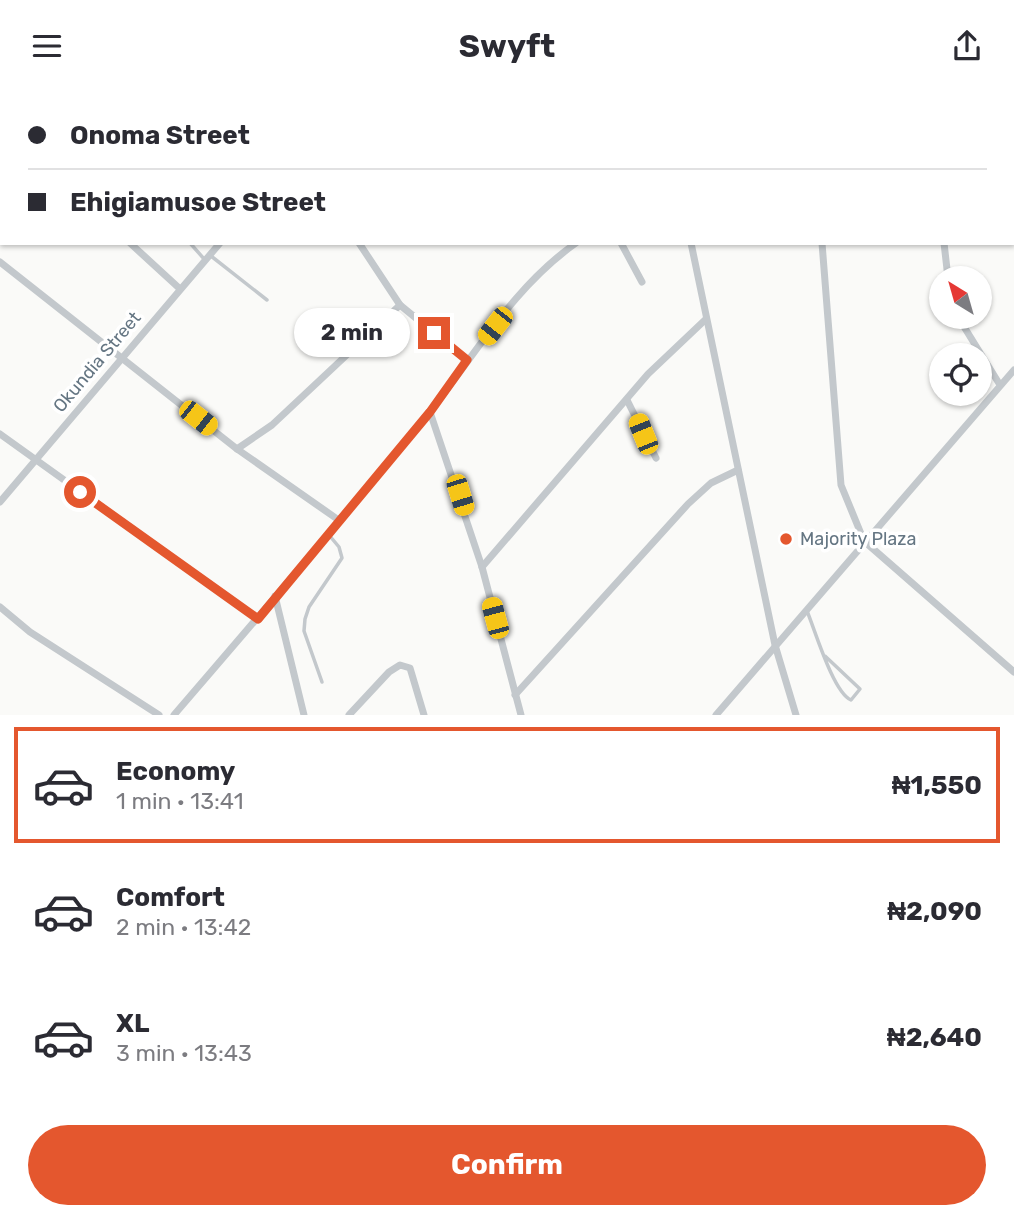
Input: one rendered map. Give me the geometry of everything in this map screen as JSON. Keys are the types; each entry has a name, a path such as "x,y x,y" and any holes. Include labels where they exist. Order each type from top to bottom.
{"street":[{"path":"132,245 179,288"},
{"name":"Okundia Street","path":"0,502 218,245"},
{"path":"360,245 400,305 467,360"},
{"path":"173,715 329,535 430,412 467,360 539,272 573,245"},
{"path":"622,245 642,282"},
{"path":"691,245 775,645 796,715"},
{"path":"822,245 841,485 864,541 1014,672"},
{"path":"944,245 947,266"},
{"path":"0,262 237,449 340,521"},
{"path":"237,449 272,425 400,305"},
{"path":"482,567 648,374 706,319"},
{"path":"965,329 1000,385"},
{"path":"716,715 1014,370"},
{"path":"627,400 656,458"},
{"path":"430,412 482,567 521,715"},
{"path":"0,434 258,619"},
{"path":"515,695 688,504 710,483 738,470"},
{"path":"275,596 303,715"},
{"path":"0,607 30,632 159,715"},
{"path":"349,715 400,665 410,668 415,678 424,715"}],"lane":[{"path":"192,245 267,300"},
{"path":"322,682 304,631 309,607 342,558 339,547 329,535"},
{"path":"806,609 825,656 842,693 851,700 860,689 825,656"}],"place":[{"name":"Majority Plaza","path":"786,539"}],"route":[{"path":"80,492 258,619 430,412 467,360 434,333"}]}
